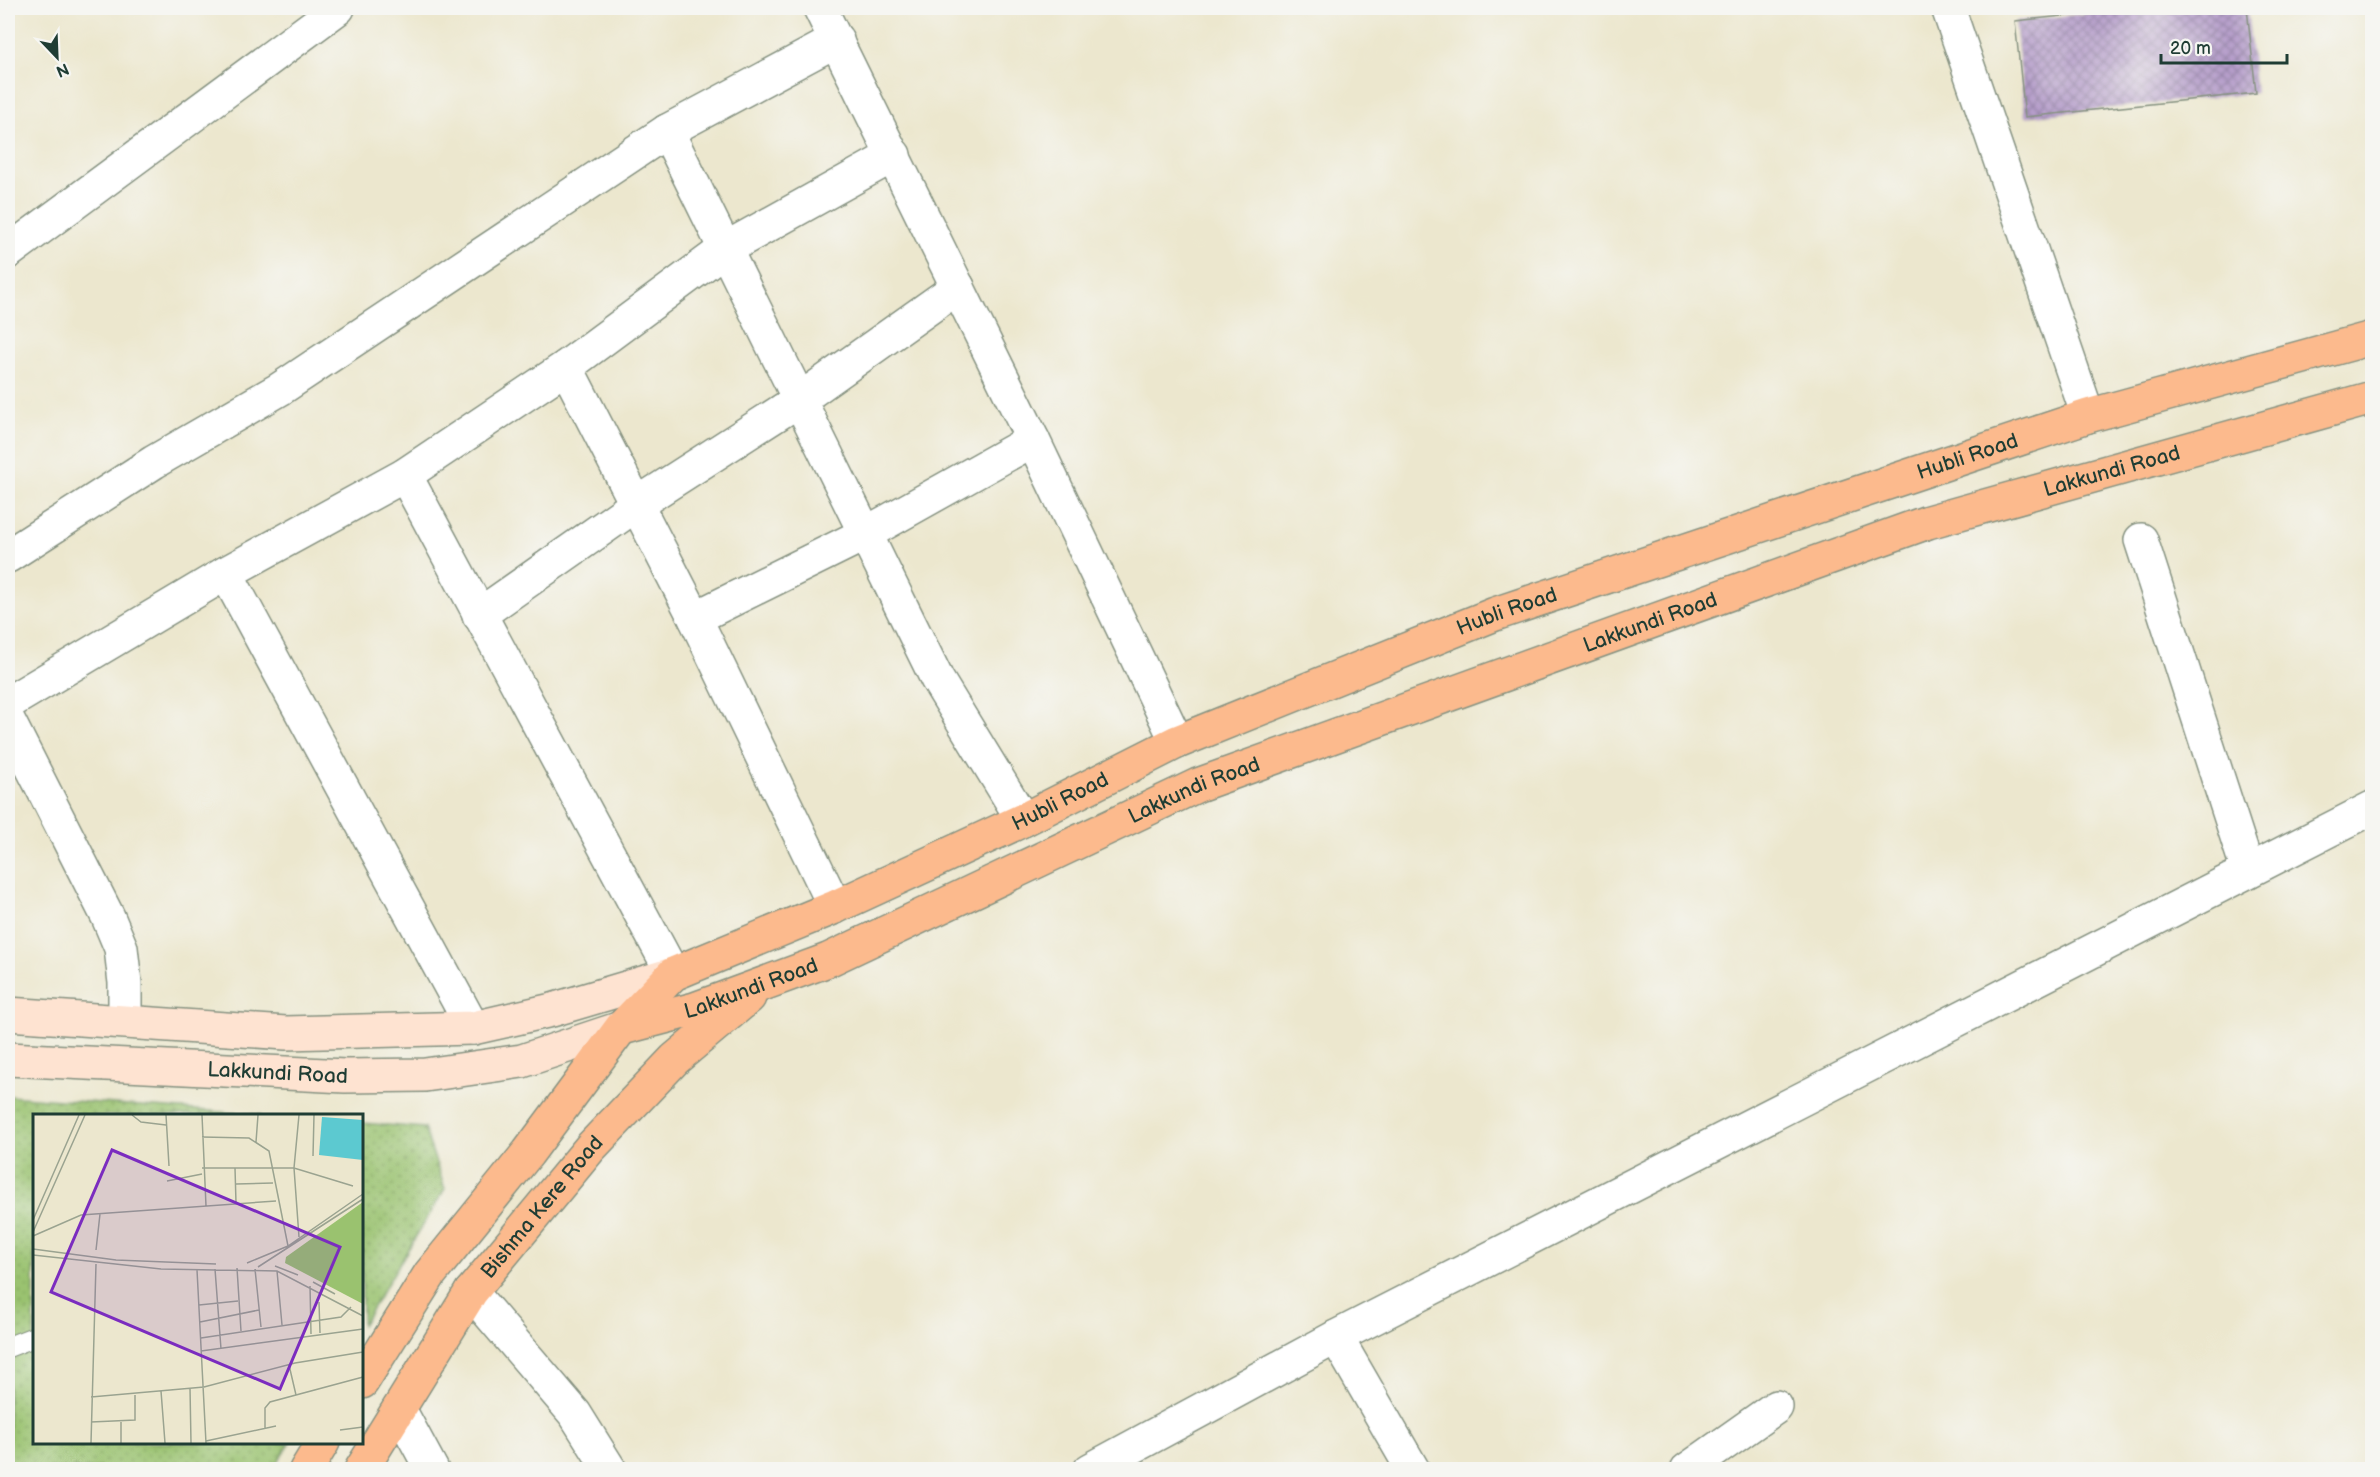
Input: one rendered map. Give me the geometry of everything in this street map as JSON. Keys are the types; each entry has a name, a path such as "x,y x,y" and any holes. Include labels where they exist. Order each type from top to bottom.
{"main road":[{"name":"Hubli Road","path":"673,974 835,907 1023,820 1177,742 1495,614 2088,416 2373,338"},
{"name":"Lakkundi Road","path":"8,1059 345,1076 425,1075 522,1060 621,1028 695,1009 828,960 1198,785 1928,522 2373,398"},
{"name":"Lakkundi Road","path":"8,1014 286,1033 473,1028 552,1010 673,974"},
{"path":"363,1380 430,1274 528,1153 621,1028 673,974"},
{"name":"Bishma Kere Road","path":"361,1470 471,1292 591,1147 667,1067 767,982"},
{"path":"306,1470 322,1444"}],"street":[{"path":"11,243 338,8"},
{"path":"820,8 1033,440 1177,742"},
{"path":"1948,8 2088,416"},
{"path":"8,556 154,462 280,389 667,131 837,40"},
{"path":"667,131 937,679 1023,820"},
{"path":"8,703 226,573 405,475 566,367 725,249 894,155"},
{"path":"479,615 637,504 799,400 958,287"},
{"path":"566,367 695,618 835,907"},
{"path":"695,618 865,534 1033,440"},
{"path":"405,475 673,974"},
{"path":"2141,540 2248,871"},
{"path":"226,573 473,1028"},
{"path":"8,720 108,916 121,948 125,983 125,1021"},
{"path":"1090,1470 1336,1337 2373,808"},
{"path":"471,1292 575,1414 610,1470"},
{"path":"1336,1337 1413,1470"},
{"path":"1687,1470 1776,1407"},
{"path":"399,1409 432,1470"}],"lane":[{"path":"8,1347 33,1337"}],"green space":[{"path":"8,1096 248,1114 33,1114 33,1444 289,1444 273,1469 8,1469"},
{"path":"363,1123 424,1128 445,1189 363,1323"}],"building":[{"path":"2139,8 2247,8 2256,93 2025,117 2015,21"}]}
